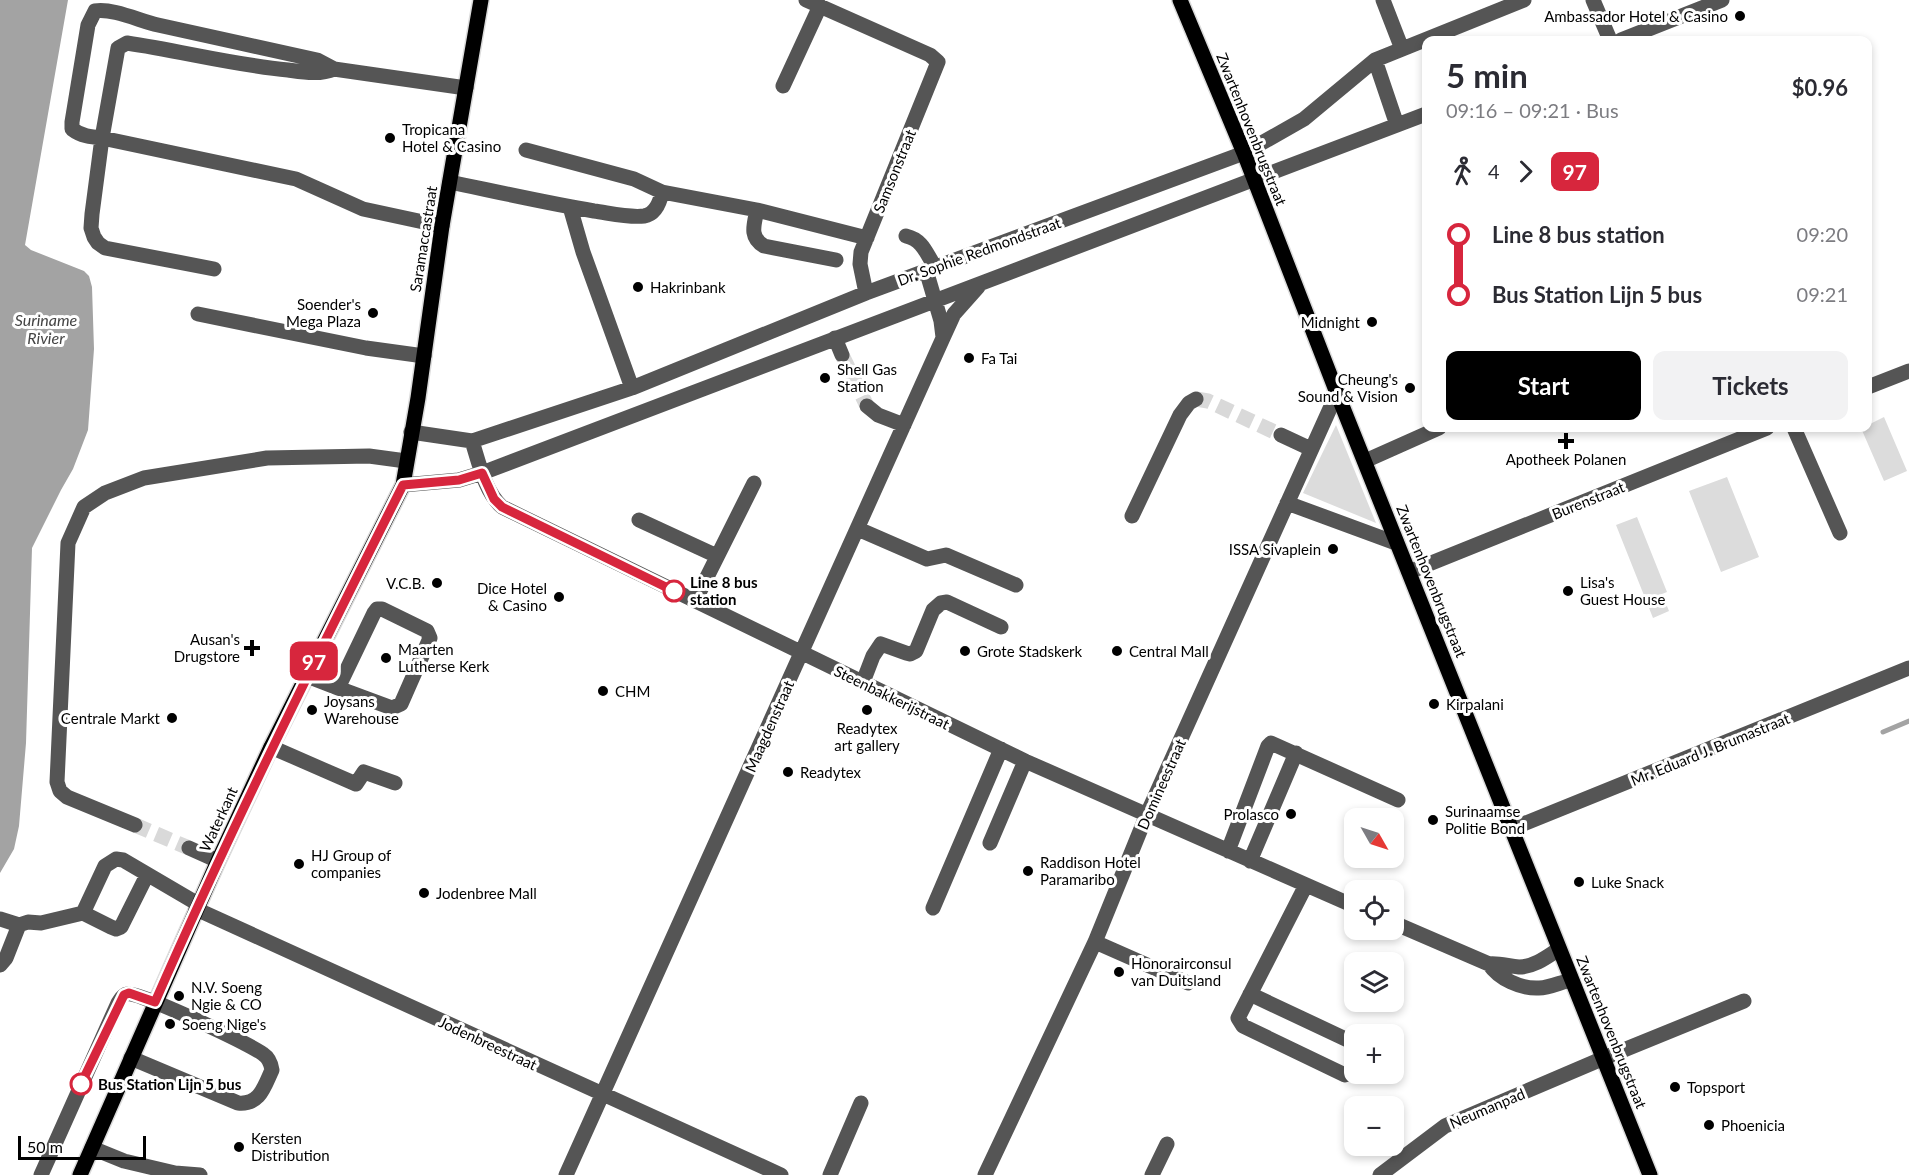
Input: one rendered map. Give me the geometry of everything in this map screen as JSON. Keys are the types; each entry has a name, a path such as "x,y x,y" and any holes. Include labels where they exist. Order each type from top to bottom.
{"main road":[{"name":"Saramaccastraat","path":"403,485 442,226 481,0"},
{"name":"Zwartenhovenbrugstraat","path":"1180,0 1244,153 1337,393 1650,1175"},
{"name":"Waterkant","path":"80,1175 197,906 271,747 403,485"}],"street":[{"path":"1383,0 1402,49"},
{"name":"Dr. Sophie Redmondstraat","path":"1434,36 1524,0"},
{"path":"1593,0 1608,36"},
{"path":"1631,36 1722,0"},
{"path":"783,86 813,3"},
{"name":"Samsonstraat","path":"813,3 930,55 937,60 938,64 861,252 860,264 866,293"},
{"path":"442,226 363,209 296,179 82,135 72,129 88,26 95,11 101,10 157,25 317,60 334,69 466,88"},
{"path":"151,47 157,25"},
{"name":"Dr. Sophie Redmondstraat","path":"411,432 472,441 632,388 866,293 1244,153 1304,119 1375,60 1422,41"},
{"path":"214,269 105,248 98,243 91,228 102,138 118,48 127,44 151,47 185,55 314,73 334,69"},
{"path":"1375,60 1397,125"},
{"name":"Dr. Sophie Redmondstraat","path":"403,485 459,480 482,473 1422,116"},
{"path":"526,150 634,178 662,192 757,210 867,238"},
{"path":"450,182 570,207 645,216 652,212 660,202 662,192"},
{"path":"570,207 632,388"},
{"path":"757,210 753,233 758,242 764,246 836,260"},
{"path":"906,236 920,242 930,269 943,338"},
{"name":"Maagdenstraat","path":"566,1175 954,314 982,284"},
{"path":"198,314 366,348 424,356"},
{"path":"835,338 842,355"},
{"path":"1872,385 1909,371"},
{"name":"Domineestraat","path":"985,1175 1095,942 1147,814 1337,393"},
{"path":"1132,516 1180,415 1189,403 1196,399"},
{"path":"867,406 878,415 904,425"},
{"path":"1365,461 1430,432"},
{"name":"Burenstraat","path":"1409,572 1757,432"},
{"path":"1796,432 1840,533"},
{"path":"1281,435 1311,449"},
{"name":"Steenbakkerijstraat","path":"472,441 482,473 494,499 502,507 1024,761 1344,902"},
{"path":"135,825 67,798 57,782 68,543 84,507 105,493 144,478 267,458 369,456 406,461"},
{"path":"695,601 754,483"},
{"path":"1287,503 1393,542 1396,541"},
{"path":"639,520 717,556"},
{"path":"858,529 927,559 946,555 1016,585"},
{"path":"863,682 873,656 881,644 910,654 916,651 933,610 941,603 947,602 1001,627"},
{"path":"307,676 338,688 392,708 397,707 401,704 430,638 429,634 382,609 377,609 338,688"},
{"name":"Mr. Eduard J. Brumastraat","path":"1511,829 1909,668"},
{"path":"1228,851 1271,742 1398,800"},
{"path":"271,747 356,784 364,772 394,783"},
{"path":"933,908 1001,749"},
{"path":"1250,861 1296,753"},
{"path":"990,843 1024,761"},
{"path":"189,848 218,861"},
{"name":"Jodenbreestraat","path":"84,914 105,866 116,859 123,860 197,906 602,1095 781,1175"},
{"path":"0,919 19,925 84,914 116,929 121,927 147,874"},
{"path":"1306,885 1238,1018 1243,1026 1344,1074"},
{"path":"0,964 6,958 19,925"},
{"path":"1404,927 1489,964 1527,967 1559,949"},
{"path":"1095,942 1188,982"},
{"path":"1489,964 1494,973 1503,978 1532,987 1544,987 1571,980"},
{"path":"41,1175 118,1003 124,995 129,993 155,1002 217,1030 263,1054 272,1065 272,1070 255,1101 247,1104 238,1103 131,1058"},
{"path":"1250,994 1344,1037"},
{"name":"Neumanpad","path":"1380,1175 1445,1126 1744,1001"},
{"path":"830,1175 861,1103"},
{"path":"1152,1175 1167,1144"},
{"path":"92,1148 124,1161 175,1173 200,1175"}],"shaded area":[{"path":"1884,417 1907,471 1884,481 1863,432 1872,432 1872,423"},
{"path":"1336,425 1376,523 1303,493"},
{"path":"1727,477 1759,557 1721,572 1689,491"},
{"path":"1637,517 1667,592 1662,594 1669,611 1653,618 1616,525"}],"water":[{"name":"Suriname Rivier","path":"0,0 68,0 25,245 31,250 84,271 89,276 92,287 94,349 88,430 73,469 32,548 26,743 19,826 14,849 0,873"}],"waterway":[{"path":"1883,732 1909,721"}],"tunnel":[{"path":"842,355 867,406"},
{"path":"1196,399 1208,401 1281,435"},
{"path":"135,825 189,848"}],"bus line":[{"name":"97","path":"81,1084 118,1003 124,995 129,993 155,1002 271,747 403,485 459,480 482,473 494,499 502,507 674,591"}],"place":[{"name":"Ambassador Hotel & Casino","path":"1740,16"},
{"name":"Tropicana Hotel & Casino","path":"390,138"},
{"name":"Hakrinbank","path":"638,287"},
{"name":"Soender's Mega Plaza","path":"373,313"},
{"name":"Midnight","path":"1372,322"},
{"name":"Fa Tai","path":"969,358"},
{"name":"Shell Gas Station","path":"825,378"},
{"name":"Cheung's Sound & Vision","path":"1410,388"},
{"name":"Apotheek Polanen","path":"1566,441"},
{"name":"ISSA Sivaplein","path":"1333,549"},
{"name":"V.C.B.","path":"437,583"},
{"name":"Line 8 bus station","path":"674,591"},
{"name":"Lisa's Guest House","path":"1568,591"},
{"name":"Dice Hotel & Casino","path":"559,597"},
{"name":"Ausan's Drugstore","path":"252,648"},
{"name":"Grote Stadskerk","path":"965,651"},
{"name":"Central Mall","path":"1117,651"},
{"name":"Maarten Lutherse Kerk","path":"386,658"},
{"name":"CHM","path":"603,691"},
{"name":"Kirpalani","path":"1434,704"},
{"name":"Joysans Warehouse","path":"312,710"},
{"name":"Readytex art gallery","path":"867,710"},
{"name":"Centrale Markt","path":"172,718"},
{"name":"Readytex","path":"788,772"},
{"name":"Prolasco","path":"1291,814"},
{"name":"Surinaamse Politie Bond","path":"1433,820"},
{"name":"HJ Group of companies","path":"299,864"},
{"name":"Raddison Hotel Paramaribo","path":"1028,871"},
{"name":"Luke Snack","path":"1579,882"},
{"name":"Jodenbree Mall","path":"424,893"},
{"name":"Honorairconsul van Duitsland","path":"1119,972"},
{"name":"N.V. Soeng Ngie & CO","path":"179,996"},
{"name":"Soeng Nige's","path":"170,1024"},
{"name":"Bus Station Lijn 5 bus","path":"81,1084"},
{"name":"Topsport","path":"1675,1087"},
{"name":"Phoenicia","path":"1709,1125"},
{"name":"Kersten Distribution","path":"239,1147"}]}
